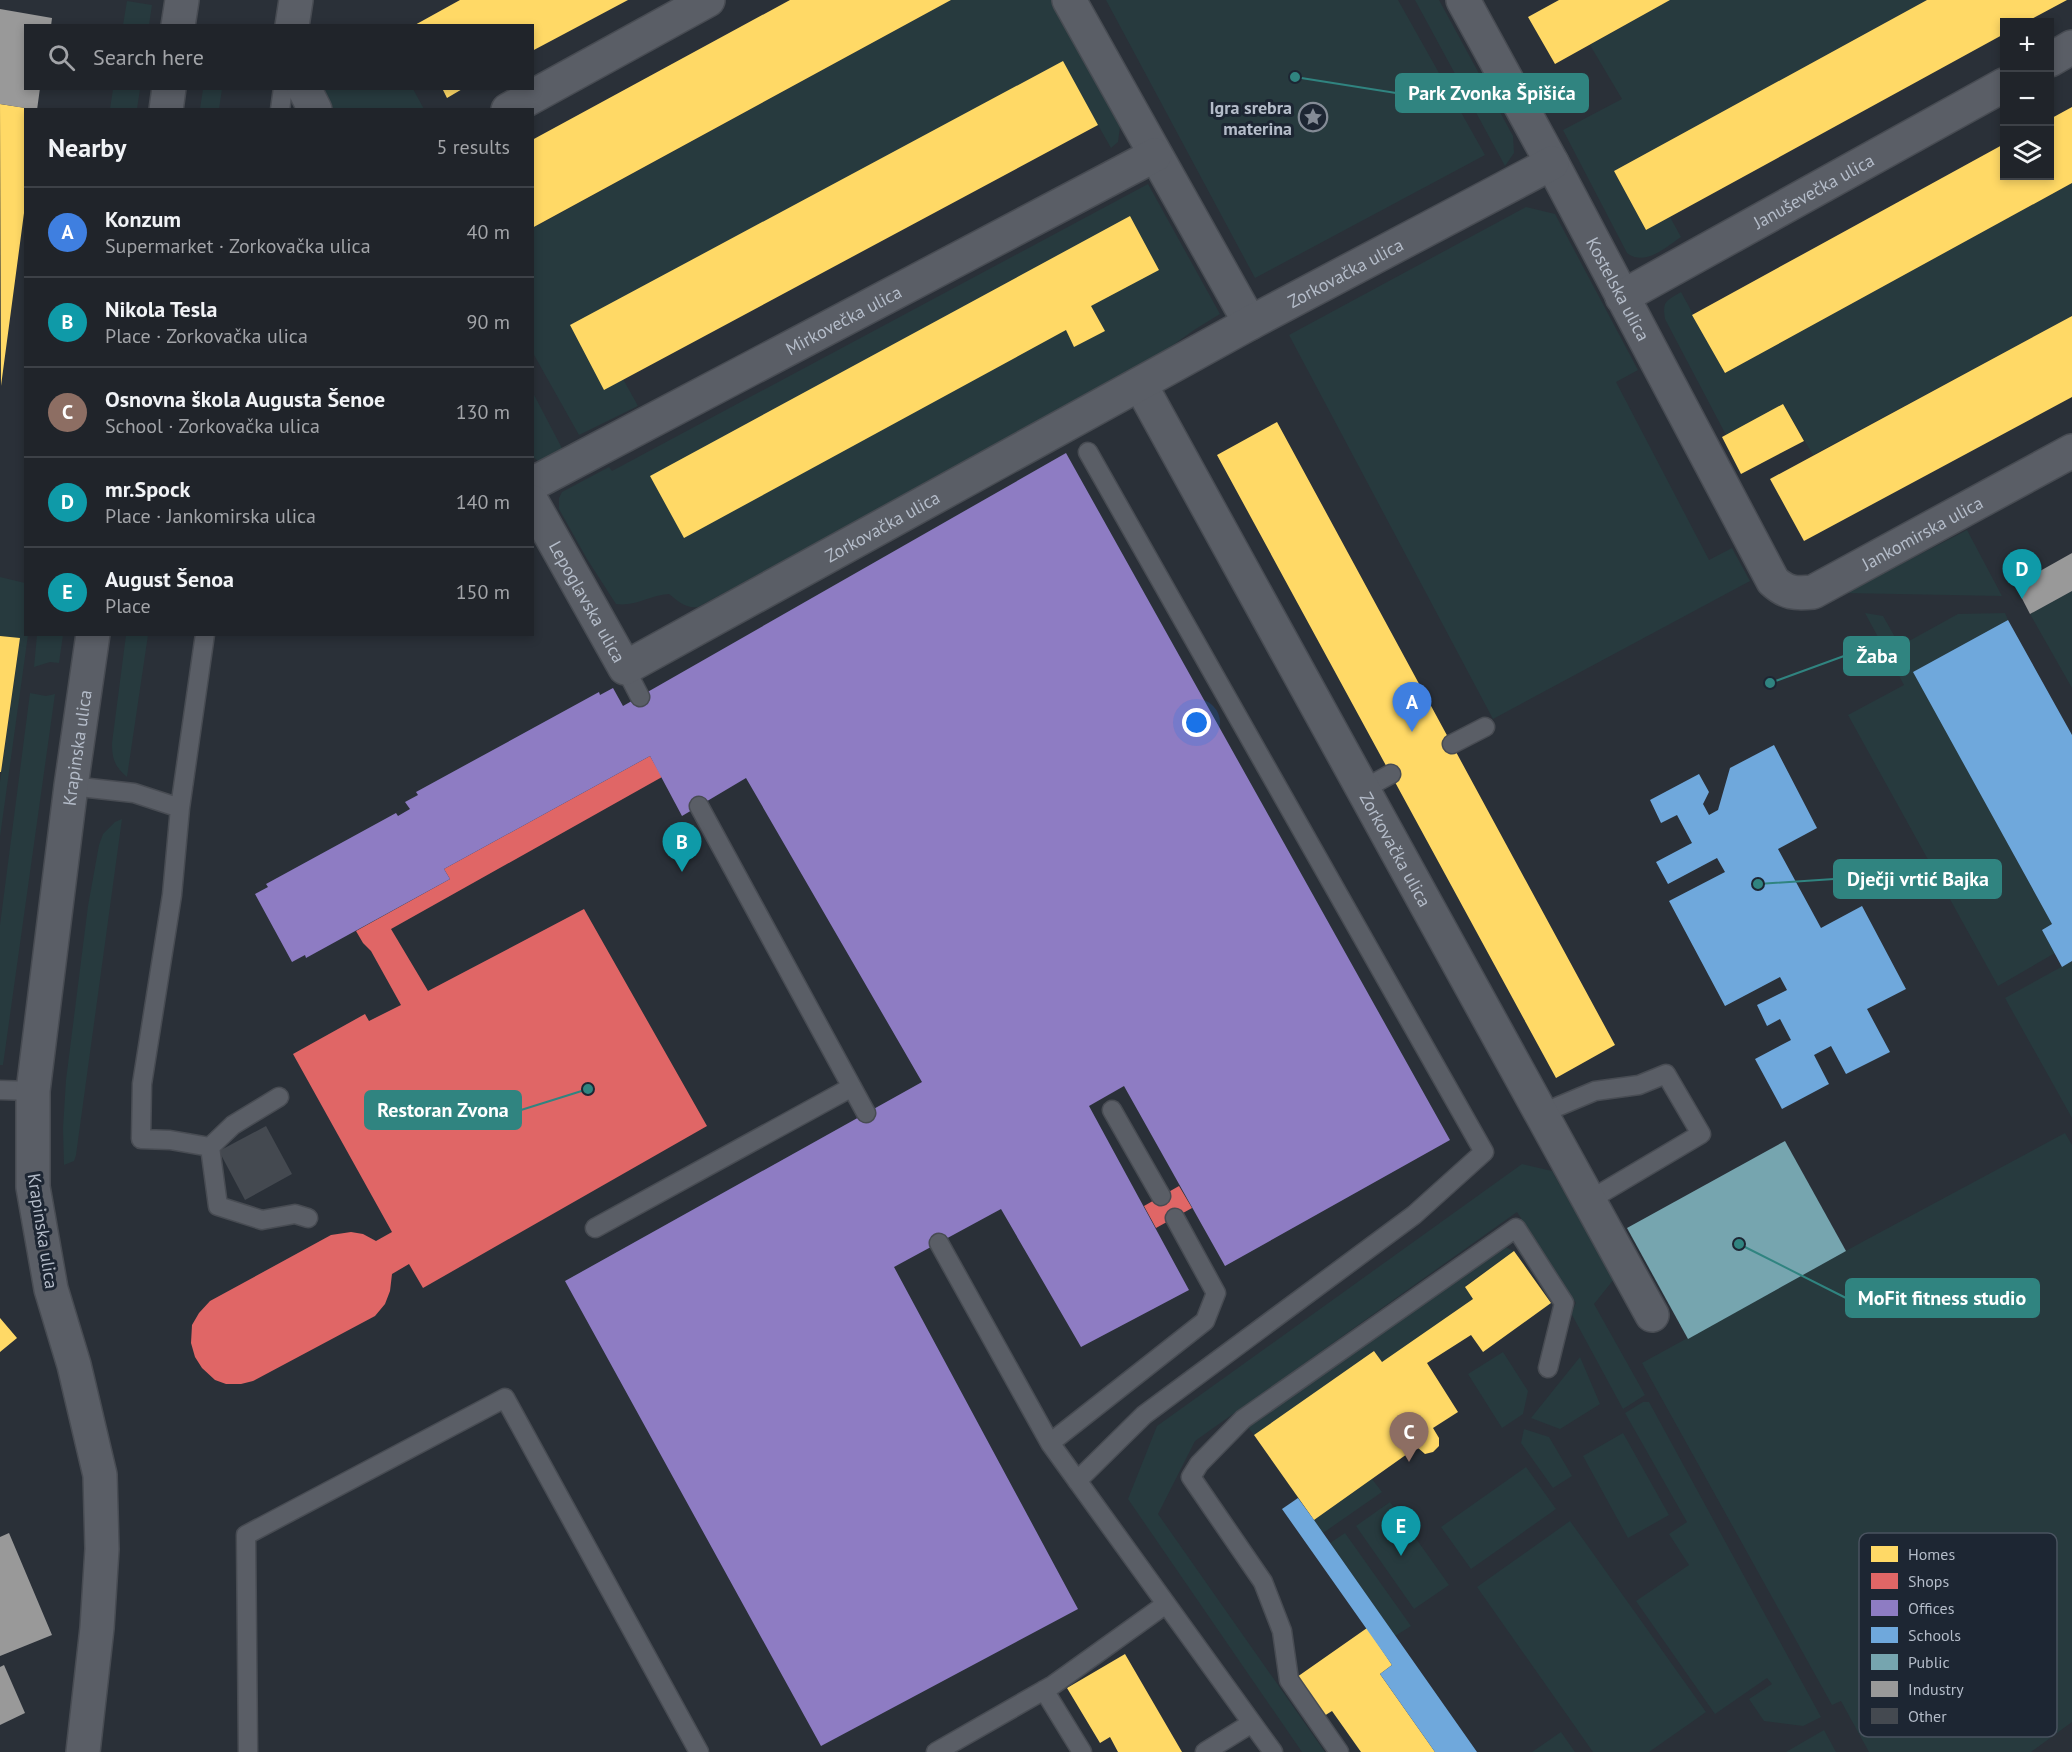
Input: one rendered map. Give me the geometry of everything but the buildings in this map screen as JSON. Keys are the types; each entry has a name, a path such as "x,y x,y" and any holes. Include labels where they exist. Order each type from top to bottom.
{"street":[{"path":"178,24 182,0"},
{"path":"292,24 296,0"},
{"path":"512,108 708,0"},
{"path":"1069,0 1250,324"},
{"name":"Kostelska ulica","path":"1463,0 1773,581"},
{"path":"2054,57 2072,47"},
{"name":"Januševečka ulica","path":"1622,297 2000,87"},
{"path":"166,108 169,90"},
{"path":"305,90 314,108"},
{"name":"Mirkovečka ulica","path":"534,483 1155,155"},
{"name":"Zorkovačka ulica","path":"625,668 1250,324 1552,163"},
{"name":"Zorkovačka ulica","path":"1140,384 1652,1315"},
{"name":"Jankomirska ulica","path":"1773,581 1781,589 1791,593 1813,592 2072,452"},
{"name":"Lepoglavska ulica","path":"534,506 625,668"},
{"name":"Krapinska ulica","path":"83,1752 97,1628 102,1549 100,1475 74,1365 51,1289 34,1198 33,1091 71,786 93,636"}],"lane":[{"path":"280,108 283,90"},
{"path":"1077,1481 1144,1415 1414,1215 1484,1152 1088,452"},
{"path":"205,636 180,808 172,895 142,1084 141,1139 170,1140 210,1147"},
{"path":"625,668 640,697"},
{"path":"1452,744 1485,727"},
{"path":"1362,790 1391,774"},
{"path":"71,786 134,793 180,808"},
{"path":"699,806 866,1113"},
{"path":"1540,1114 1595,1091 1640,1085 1666,1074 1701,1134 1588,1201"},
{"path":"595,1228 852,1088"},
{"path":"0,1090 33,1091"},
{"path":"210,1147 233,1125 279,1097"},
{"path":"1112,1110 1161,1196"},
{"path":"210,1147 218,1206 262,1220 295,1214 308,1218"},
{"path":"1050,1443 1204,1321 1216,1293 1175,1218"},
{"path":"1339,1752 1289,1680 1282,1631 1263,1582 1191,1477 1199,1464 1243,1419 1516,1228 1564,1303 1548,1368"},
{"path":"939,1243 1050,1443 1273,1752"},
{"path":"248,1752 246,1535 505,1398 699,1752"},
{"path":"936,1752 1044,1690 1166,1604"},
{"path":"1044,1690 1082,1752"},
{"path":"1205,1752 1252,1723"}],"green space":[{"path":"951,0 1051,0 1120,127 1118,142 1111,148 1098,125 571,325 604,389 623,379 638,406 579,435 534,355 534,227"},
{"path":"1106,0 1398,0 1485,155 1255,278"},
{"path":"1415,0 1439,0 1513,136 1514,153 1505,166"},
{"path":"1670,0 1927,0 1614,171 1646,230 1670,217 1681,237 1655,254 1641,258 1627,253 1563,130 1622,99 1590,45"},
{"path":"127,1 152,5 149,24 123,24"},
{"path":"113,90 140,90 137,108 110,108"},
{"path":"203,90 222,90 219,108 200,108"},
{"path":"322,90 414,90 423,108 332,108"},
{"path":"2072,183 2072,316 1813,455 1783,404 1726,435 1665,319 1666,302 1681,292 1725,373"},
{"path":"1148,184 1220,314 1151,361 698,607 686,606 669,594 630,604 616,604 559,509 559,498 562,492 609,467 612,471"},
{"path":"1526,207 1555,214 1638,370 1616,382 1709,560 1732,548 1750,581 1493,719 1289,335"},
{"path":"534,395 565,454 543,465 534,458"},
{"path":"1967,530 2002,596 1845,593"},
{"path":"0,577 24,583 24,636 28,636 0,837 0,782 20,639 0,636"},
{"path":"2072,591 2072,688 2030,614"},
{"path":"1865,613 1883,616 1900,646 1958,614 2005,613 2008,620 1914,672 2052,924 2042,930 2055,953 1998,986 1848,715 1904,685"},
{"path":"37,636 63,636 59,663 50,662 34,667"},
{"path":"126,636 148,636 127,777 115,762 112,743"},
{"path":"30,693 46,696 55,694 3,1065 0,1065 0,925"},
{"path":"122,819 76,1155 74,1161 64,1165 63,1128 66,1080 88,906 103,834 115,822"},
{"path":"2072,961 2072,1118 2005,998"},
{"path":"2065,1133 2072,1145 2072,1722 2057,1733 2057,1533 1859,1533 1859,1734 1841,1701 1832,1705 1642,1363"},
{"path":"1522,1164 1552,1171 1614,1279 1594,1304 1645,1395 1623,1409 1571,1313 1576,1303 1517,1212 1195,1441 1158,1514 1325,1752 1302,1752 1128,1499 1157,1426"},
{"path":"1503,1246 1514,1251 1465,1286 1473,1299 1382,1362 1374,1351 1254,1435 1247,1426"},
{"path":"1503,1352 1528,1391 1523,1414 1502,1428 1468,1374"},
{"path":"1580,1357 1600,1404 1560,1429 1531,1418"},
{"path":"1643,1402 1649,1402 1821,1717 1803,1726 1764,1721 1749,1699 1772,1684 1767,1678 1715,1714 1636,1601 1689,1565 1669,1534 1687,1522 1625,1413"},
{"path":"1524,1429 1549,1437 1572,1476 1553,1488 1521,1443"},
{"path":"1623,1433 1669,1515 1628,1538 1583,1456"},
{"path":"1526,1467 1556,1509 1471,1569 1441,1527"},
{"path":"1372,1479 1382,1492 1323,1533 1314,1520"},
{"path":"1390,1502 1449,1585 1414,1609 1356,1526"},
{"path":"1570,1521 1706,1712 1649,1752 1593,1752 1477,1587"},
{"path":"1345,1533 1411,1626 1395,1636 1330,1543"},
{"path":"1824,1730 1836,1752 1786,1752"},
{"path":"1561,1732 1575,1752 1532,1752"},
{"path":"1861,1737 2052,1737 2031,1752 1869,1752"}],"place":[{"name":"Park Zvonka Špišića","path":"1295,77"},
{"name":"Igra srebra materina","path":"1313,117"},
{"name":"mr.Spock","path":"2022,599"},
{"name":"Žaba","path":"1770,683"},
{"name":"Konzum","path":"1412,732"},
{"name":"Nikola Tesla","path":"682,872"},
{"name":"Dječji vrtić Bajka","path":"1758,884"},
{"name":"Restoran Zvona","path":"588,1089"},
{"name":"MoFit fitness studio","path":"1739,1244"},
{"name":"Osnovna škola Augusta Šenoe","path":"1409,1462"},
{"name":"August Šenoa","path":"1401,1556"}]}
